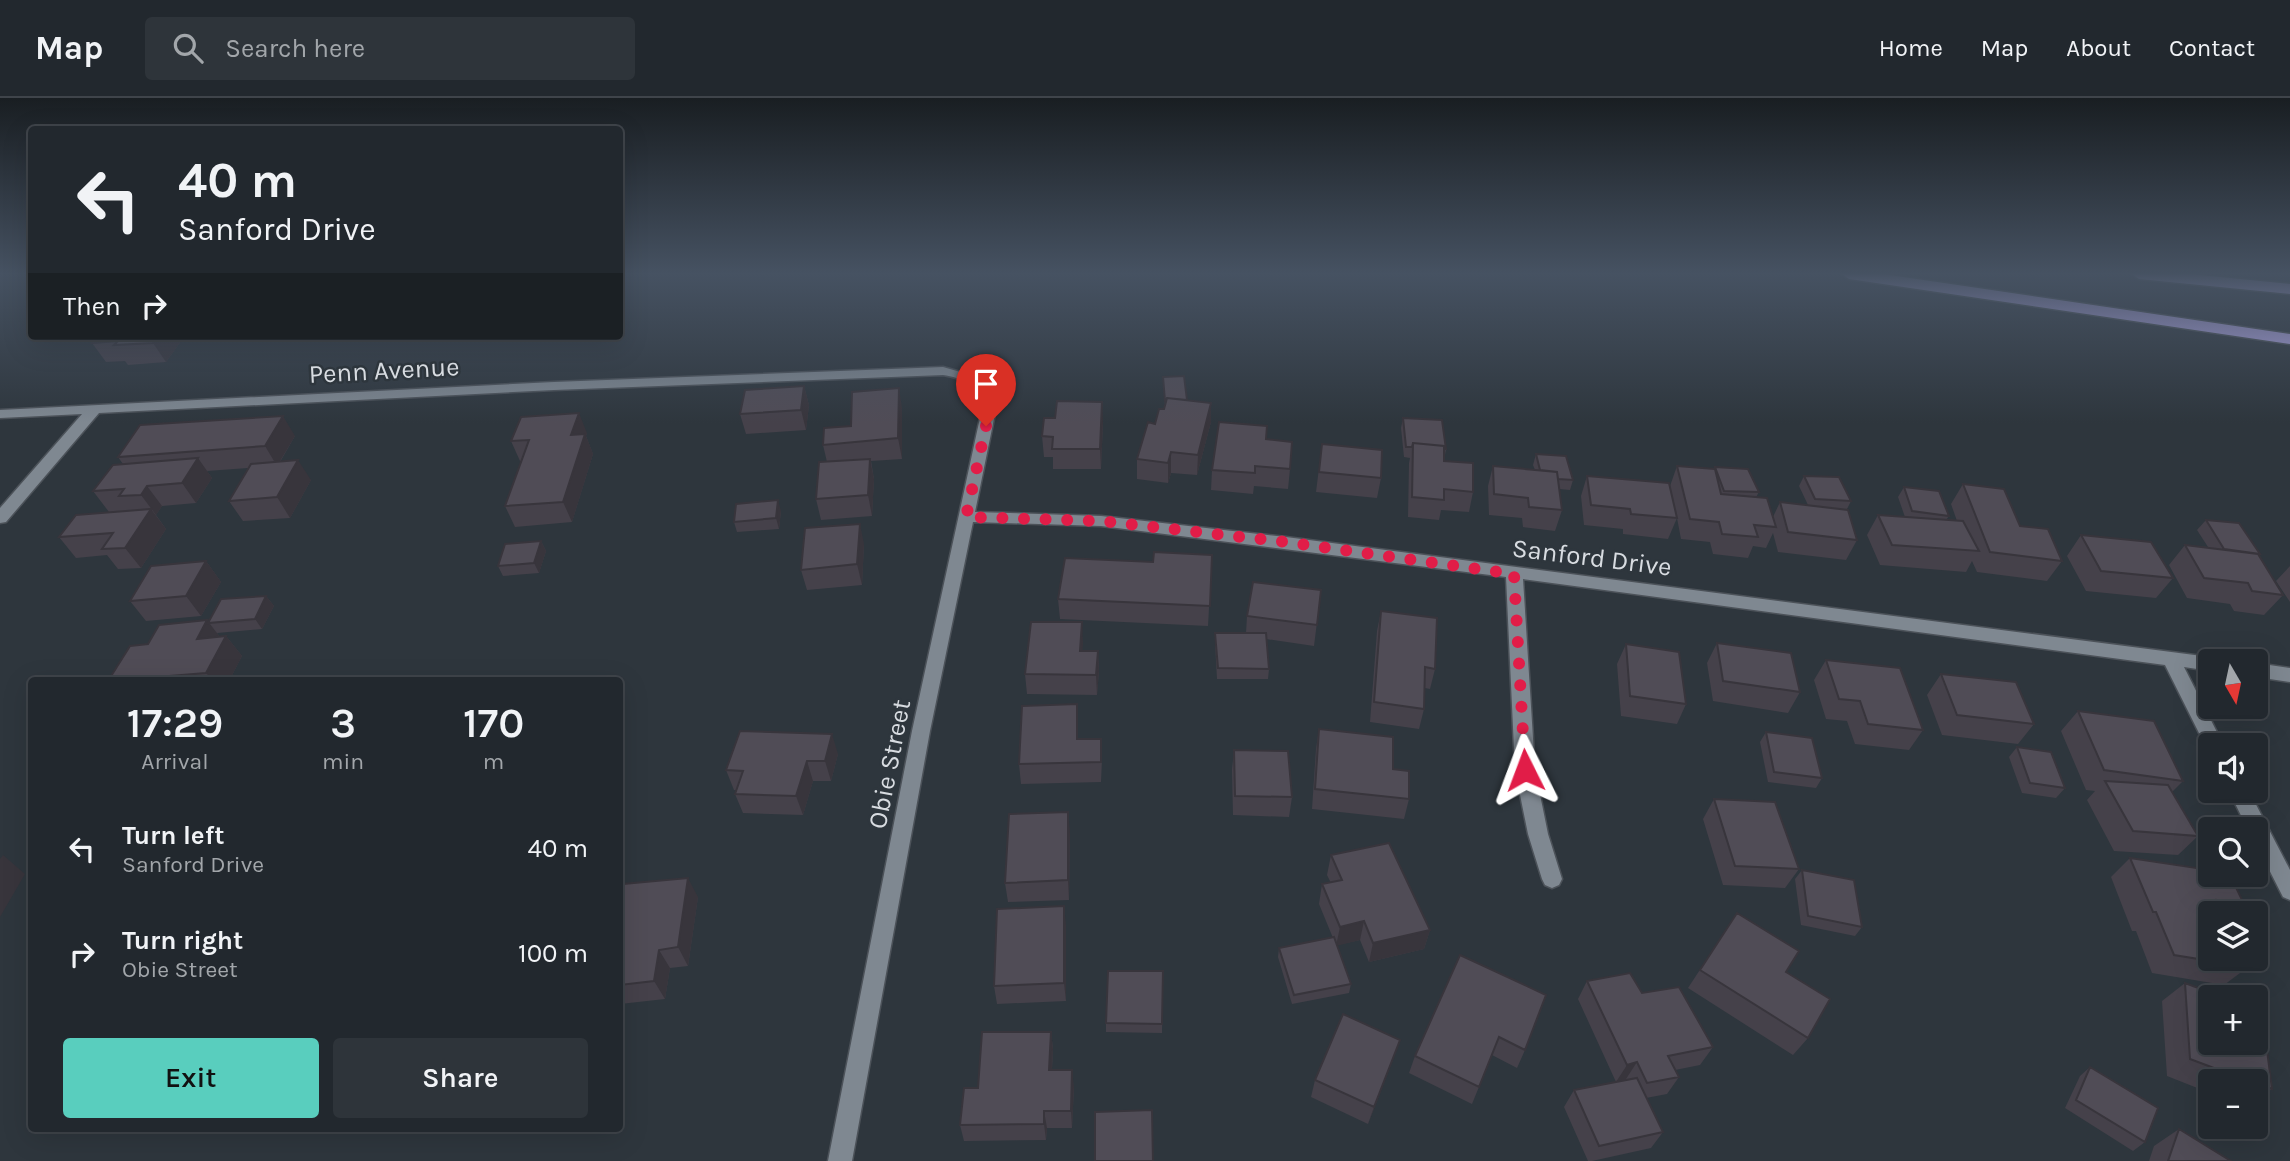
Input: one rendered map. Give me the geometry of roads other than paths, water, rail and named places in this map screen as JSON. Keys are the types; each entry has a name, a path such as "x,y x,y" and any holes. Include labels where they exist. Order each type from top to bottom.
{"highway":[{"path":"2186,324 2290,339"}],"street":[{"name":"Penn Avenue","path":"0,414 554,386 943,371 978,381"},
{"name":"Obie Street","path":"840,1161 921,732 990,404 988,392 978,381"},
{"path":"0,518 94,410"},
{"name":"Sanford Drive","path":"966,517 1101,521 1286,542 2198,662"},
{"path":"1514,574 1525,770 1538,834 1552,878"},
{"path":"2171,659 2208,733"},
{"path":"2268,672 2290,675"},
{"path":"2245,803 2290,891"}]}
